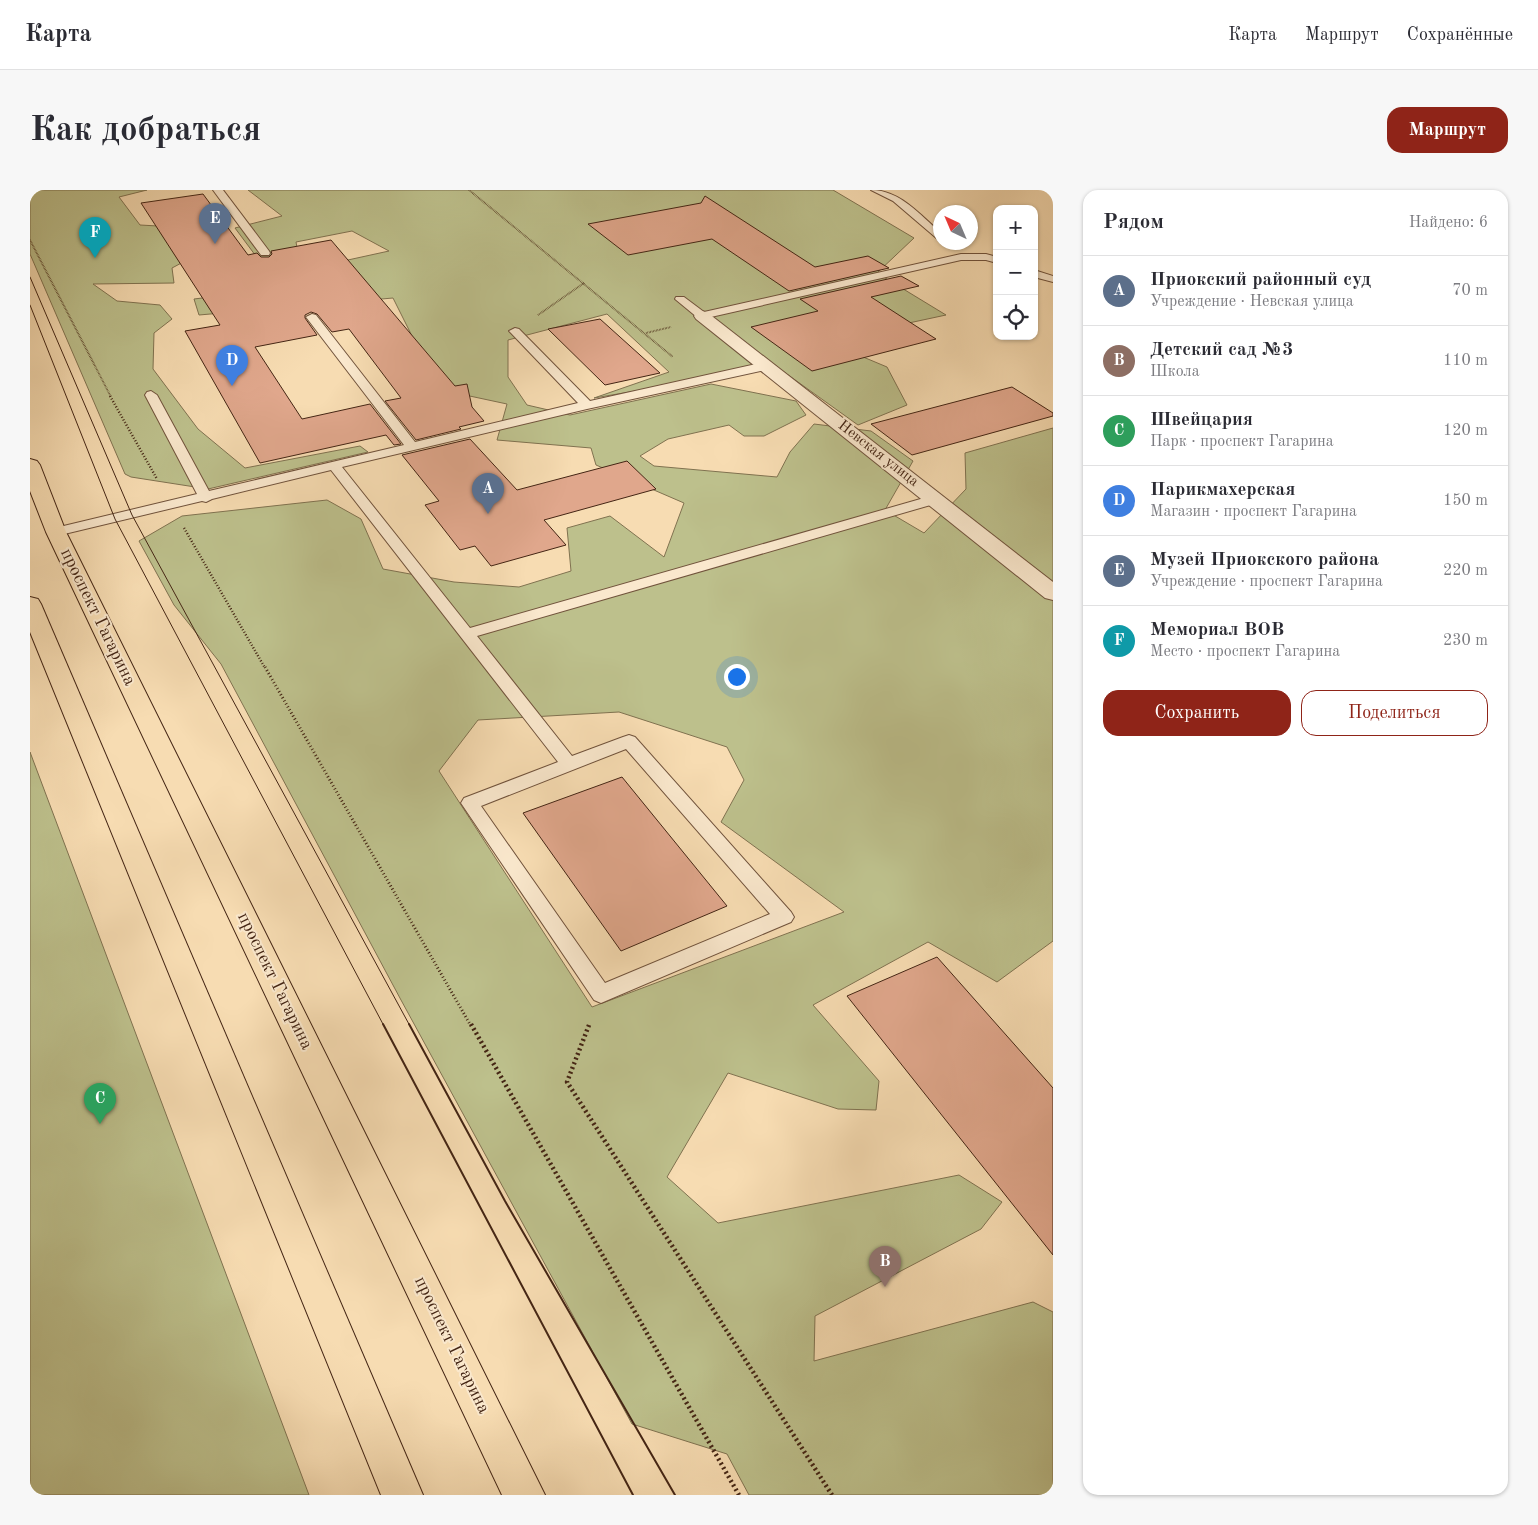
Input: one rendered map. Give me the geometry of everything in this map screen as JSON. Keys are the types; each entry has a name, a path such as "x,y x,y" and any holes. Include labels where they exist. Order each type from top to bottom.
{"main road":[{"name":"проспект Гагарина","path":"30,465 56,532 524,1495"},
{"path":"30,604 402,1495"}],"street":[{"name":"Невская улица","path":"702,316 1053,593"}],"lane":[{"path":"218,190 265,253"},
{"path":"876,190 896,199 933,233"},
{"path":"953,250 961,257"},
{"path":"680,299 702,316 961,257 993,259"},
{"path":"1038,274 1053,279"},
{"path":"312,317 412,447"},
{"path":"514,331 587,405"},
{"path":"56,532 206,498 587,405 765,366"},
{"path":"151,395 206,498"},
{"path":"335,467 569,764"},
{"path":"467,634 936,499"},
{"path":"630,741 784,917 601,994 470,804 569,764 630,741"}],"path":[{"path":"469,190 646,333 700,380"},
{"path":"30,240 107,390 171,506 414,926 739,1495"},
{"path":"514,331 584,283"},
{"path":"601,994 567,1082 832,1495"}],"green space":[{"path":"30,190 147,190 119,197 140,225 158,226 187,260 172,268 174,283 93,284 117,301 160,305 172,319 154,333 153,369 198,429 245,468 360,446 368,452 208,489 131,477 125,474 30,254"},
{"path":"248,190 833,190 914,238 877,273 946,315 825,341 887,367 907,405 858,425 777,367 594,398 669,372 607,314 508,340 508,377 527,405 570,415 711,384 796,401 806,415 764,436 744,436 729,425 668,439 640,456 654,466 777,477 790,452 814,424 871,431 913,461 885,510 924,533 966,489 965,453 1053,428 1053,941 997,982 928,942 813,1005 879,1081 876,1110 838,1109 728,1073 667,1177 718,1223 959,1175 1002,1202 981,1229 815,1316 814,1361 1033,1302 1053,1312 1053,1495 749,1495 727,1454 632,1424 221,664 174,605 139,541 182,516 327,500 361,519 383,569 454,582 519,587 571,571 567,528 610,516 664,557 684,503 596,465 591,448 497,440 507,404 451,392 428,368 393,298 199,315 194,299 330,282 325,265 389,251 352,231 296,242 302,275 276,283 235,228 282,216","holes":["619,712 727,747 744,780 721,822 844,912 592,1007 439,771 478,720"]},
{"path":"30,752 309,1495 30,1495"}],"building":[{"path":"203,194 248,255 257,253 261,257 269,257 272,254 271,251 331,240 455,386 467,384 472,407 484,421 459,427 461,429 416,440 385,401 401,398 349,329 332,332 317,314 311,312 305,315 305,318 317,335 255,347 302,419 370,404 401,444 394,445 386,435 260,463 185,331 220,325 141,203"},
{"path":"705,196 815,267 868,256 889,268 789,291 712,239 628,255 588,224 701,203"},
{"path":"901,276 919,286 871,297 936,339 812,371 751,327 818,311 800,299"},
{"path":"600,319 660,373 605,385 548,329"},
{"path":"1012,387 1053,413 1053,416 912,455 871,424"},
{"path":"470,439 517,490 627,461 656,489 544,520 566,545 491,566 475,546 460,550 425,505 439,501 402,455"},
{"path":"622,777 727,906 621,951 523,813"},
{"path":"937,957 1053,1088 1053,1255 847,996"}],"tram line":[{"path":"30,277 132,515 410,1026"},
{"path":"30,305 115,519 384,1026"},
{"path":"383,1024 633,1495"},
{"path":"409,1024 505,1201 675,1495"}],"place":[{"name":"Музей Приокского района","path":"215,244"},
{"name":"Мемориал ВОВ","path":"95,258"},
{"name":"Парикмахерская","path":"232,386"},
{"name":"Приокский районный суд","path":"488,514"},
{"name":"Швейцария","path":"100,1124"},
{"name":"Детский сад №3","path":"885,1287"}]}
